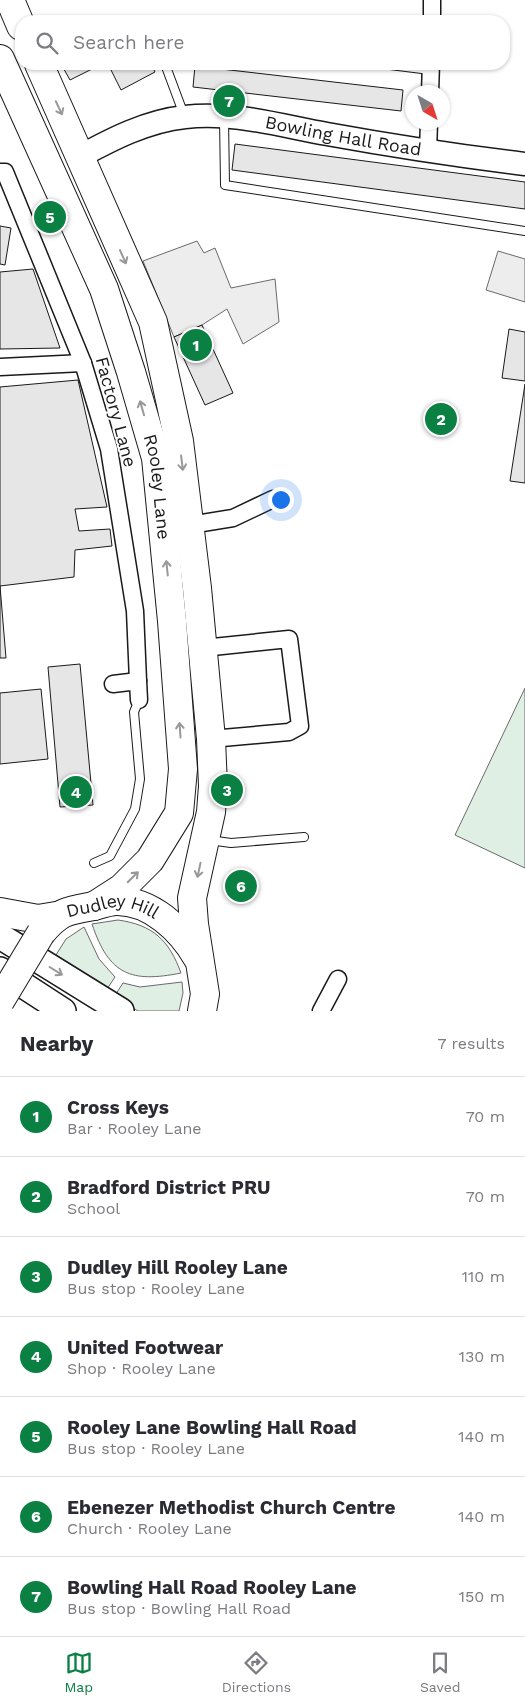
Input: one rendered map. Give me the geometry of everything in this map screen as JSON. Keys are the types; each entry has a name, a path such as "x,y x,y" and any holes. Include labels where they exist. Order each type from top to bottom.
{"highway":[{"path":"10,0 16,15"},
{"name":"Rooley Lane","path":"0,59 104,289 132,372 156,458 172,621 183,769 179,813 150,860 122,888 94,906"},
{"name":"Rooley Lane","path":"42,70 153,322 179,441 204,648 211,739 212,795 205,840 192,898 200,962"},
{"name":"Dudley Hill","path":"0,1001 48,925 71,910 117,901 154,912 180,933 200,962 206,1005"},
{"path":"0,912 38,919 48,925"}],"main road":[{"path":"0,936 121,1011"},
{"path":"0,970 63,1011"}],"street":[{"path":"432,0 432,15"},
{"path":"430,70 430,85"},
{"name":"Bowling Hall Road","path":"79,157 148,124 185,116 224,116 428,152 525,164"},
{"path":"428,152 429,130"},
{"name":"Factory Lane","path":"0,172 5,172 83,362 108,449 135,611 139,700"},
{"path":"0,367 83,362"},
{"path":"190,525 233,518 273,499"},
{"path":"204,648 289,639 300,726 289,732 211,739"},
{"path":"113,684 138,681"},
{"path":"321,1011 338,979"}],"lane":[{"path":"168,70 185,116"},
{"path":"224,116 225,186 525,231"},
{"name":"Factory Lane","path":"94,863 110,856 135,809 140,779 134,712 139,700"},
{"path":"205,840 231,843 304,837"}],"green space":[{"path":"525,688 525,868 455,835"},
{"path":"118,920 141,926 158,936 171,952 181,973 148,977 135,975 114,965 106,955 92,924"},
{"path":"84,927 99,959 115,977 105,992 54,958 66,939"},
{"path":"182,982 183,993 179,1011 138,1011 114,997 123,983 140,987"}],"shaded area":[{"path":"197,241 204,253 215,248 231,288 275,279 279,322 243,344 227,309 202,325 174,337 143,261"},
{"path":"498,251 525,259 525,302 486,290"}],"building":[{"path":"64,70 90,70 70,80"},
{"path":"111,70 154,70 155,72 121,90"},
{"path":"195,70 230,70 403,90 401,111 193,87"},
{"path":"235,144 525,182 525,209 232,170"},
{"path":"0,226 11,228 5,265 0,264"},
{"path":"33,269 60,348 0,349 0,272"},
{"path":"202,325 233,393 205,405 174,337"},
{"path":"509,329 525,332 525,381 502,378"},
{"path":"78,380 107,507 75,509 79,531 110,529 112,546 75,550 74,577 0,586 0,387"},
{"path":"525,384 525,483 510,481"},
{"path":"0,586 6,658 0,658"},
{"path":"80,664 93,805 60,807 48,667"},
{"path":"41,689 48,759 0,764 0,693"}],"place":[{"name":"Bowling Hall Road Rooley Lane","path":"229,101"},
{"name":"Rooley Lane Bowling Hall Road","path":"50,217"},
{"name":"Cross Keys","path":"196,345"},
{"name":"Bradford District PRU","path":"441,419"},
{"name":"Dudley Hill Rooley Lane","path":"227,790"},
{"name":"United Footwear","path":"76,792"},
{"name":"Ebenezer Methodist Church Centre","path":"241,886"}]}
